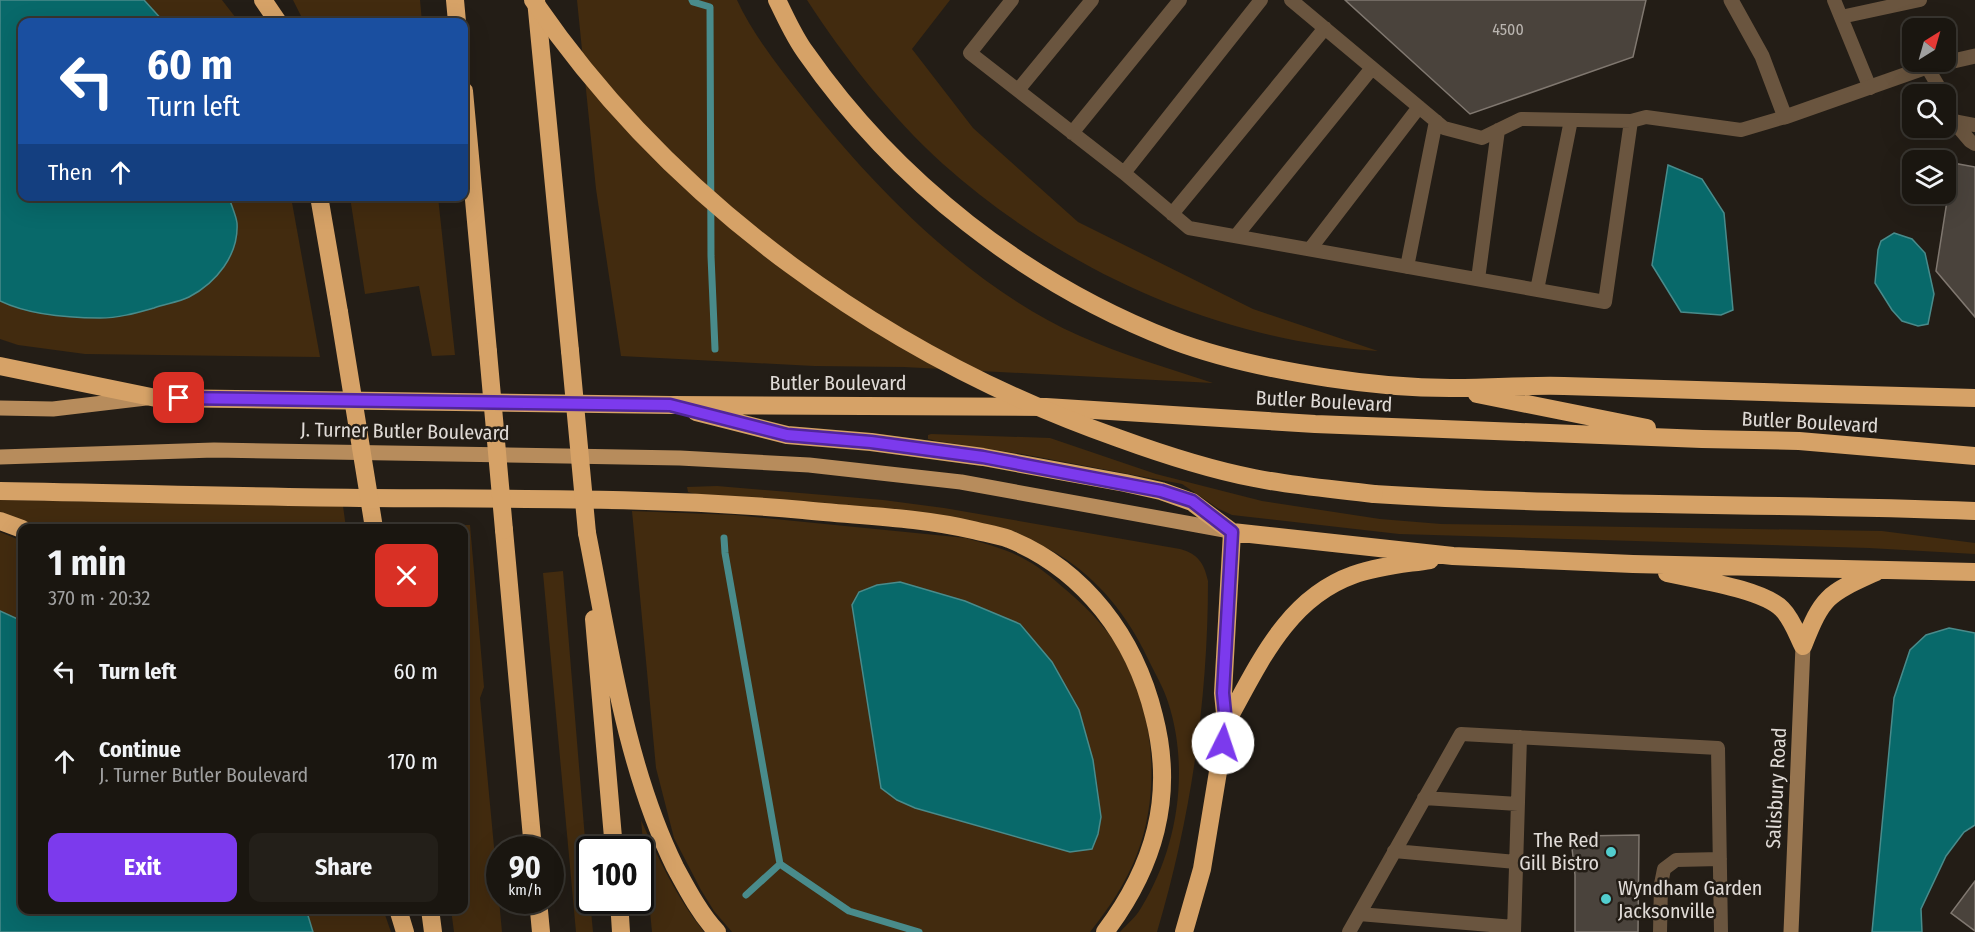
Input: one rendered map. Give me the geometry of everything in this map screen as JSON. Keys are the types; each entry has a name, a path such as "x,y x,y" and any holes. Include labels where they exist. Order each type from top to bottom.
{"highway":[{"path":"263,0 275,18"},
{"path":"455,0 457,18"},
{"path":"535,0 587,533 613,836"},
{"path":"535,0 554,31 613,102 677,169 767,247 860,314 942,362 1005,394 1086,427 1171,457 1254,479 1374,494 1481,500 1886,507 1975,511"},
{"path":"777,0 804,51 852,113 952,212 1030,268 1125,319 1174,340 1243,361 1330,378 1446,388 1702,440"},
{"path":"468,134 532,836"},
{"path":"320,201 373,524"},
{"path":"0,366 154,398"},
{"path":"1446,388 1535,385 1975,398"},
{"name":"J. Turner Butler Boulevard","path":"154,398 670,405"},
{"path":"670,405 787,435 871,442 983,457 1152,489 1192,501 1232,532 1453,556 1633,564 1975,573"},
{"name":"Butler Boulevard","path":"670,405 1046,407 1315,424 1702,440 1799,441 1975,456"},
{"path":"0,491 328,497 632,499 769,507 890,518 955,526 1008,538 1052,562 1076,581 1099,604 1119,631 1137,662 1152,706 1162,762 1163,793 1159,823 1137,883 1105,932"},
{"path":"0,521 18,528"},
{"path":"1184,932 1202,869 1226,723 1223,693 1232,532"},
{"path":"587,533 630,746 647,802 665,847 686,888 717,932"},
{"path":"1226,723 1266,651 1287,621 1310,599 1325,588 1353,575 1453,556"},
{"path":"1633,564 1755,593 1772,600 1784,611 1803,646"},
{"path":"1803,646 1814,619 1826,600 1836,591 1881,570"},
{"path":"400,914 405,932"},
{"path":"431,914 433,932"},
{"path":"539,914 541,932"},
{"path":"620,914 621,932"}],"main road":[{"name":"J. Turner Butler Boulevard","path":"0,408 53,409 154,398"},
{"name":"J. Turner Butler Boulevard","path":"0,458 214,450 668,458 809,465 961,482 1232,532"}],"street":[{"path":"1731,0 1762,56 1785,117 1913,72"},
{"path":"1956,61 1975,57"},
{"name":"Salisbury Road","path":"1791,932 1803,646"}],"lane":[{"path":"1011,0 970,53 1124,173 1189,228 1605,302 1631,121"},
{"path":"1018,90 1092,0"},
{"path":"1072,133 1180,0"},
{"path":"1124,173 1261,0"},
{"path":"1291,0 1444,128 1482,138 1521,119 1631,121 1646,117 1741,130 1785,117"},
{"path":"1834,0 1870,88"},
{"path":"1840,17 1920,0"},
{"path":"1172,214 1325,28"},
{"path":"1236,236 1372,68"},
{"path":"1310,249 1419,107"},
{"path":"1956,120 1975,117"},
{"path":"1536,290 1571,120"},
{"path":"1407,267 1436,121"},
{"path":"1956,122 1975,125"},
{"path":"1956,123 1975,133"},
{"path":"1956,125 1975,144"},
{"path":"1478,279 1498,130"},
{"path":"1348,932 1461,734 1718,748 1721,932"},
{"path":"1359,914 1514,929 1521,737"},
{"path":"1424,798 1518,804"},
{"path":"1394,851 1516,862"},
{"path":"1660,932 1661,884 1664,869 1676,860 1720,859"}],"shaded area":[{"path":"144,0 222,0 236,18 160,18"},
{"path":"293,0 420,0 422,18 302,18"},
{"path":"577,0 737,0 766,49 828,129 892,199 962,262 1000,291 1080,336 1213,383 904,367 814,366 621,356 596,189"},
{"path":"807,0 950,0 912,49 973,128 1078,222 1253,309 1378,351 1318,344 1259,332 1201,315 1145,294 1039,237 989,202 924,146 870,86 836,43"},
{"path":"230,201 292,201 320,357 85,354 18,345 0,339 0,301 25,310 48,314 237,223"},
{"path":"351,201 438,201 455,355 432,356 419,286 365,294"},
{"path":"928,435 1050,438 1156,474 1262,501 1380,519 1441,524 1882,531 1975,543 1975,554 1869,548 1399,534 1232,515 1182,484 928,439"},
{"path":"717,486 883,500 944,508 1180,549 1199,560 1208,581 1201,714 1188,802 1157,932 1120,932 1139,911 1154,885 1172,834 1179,781 1175,728 1164,692 1143,649 1116,606 1093,581 1059,555 1001,529 698,495 688,492 687,487"},
{"path":"0,500 343,506 345,524 30,524 0,513"},
{"path":"632,511 735,515 966,538 1019,556 1044,572 1079,601 1103,626 1118,647 1140,696 1146,722 1150,749 1150,803 1145,829 1128,875 1090,932 732,932 714,911 701,890 674,838 656,768","holes":["1079,710 1098,787 1098,834"]},
{"path":"468,525 470,525 484,687 480,698 493,836 486,836 486,914 500,914 502,932 454,932 452,914 468,914"},
{"path":"0,532 18,539 18,619 0,611"},
{"path":"563,571 585,836 576,836 576,914 592,914 593,932 576,932 543,573"},
{"path":"641,820 649,836 643,836"},
{"path":"654,847 677,892 704,932 652,932 650,914 654,914"},
{"path":"308,914 385,914 391,932 313,932"}],"water":[{"path":"0,0 144,0 160,18 18,18 18,201 230,201 236,217 237,235 230,257 217,276 189,297 121,316 107,318 48,315 23,310 0,301"},
{"path":"1668,165 1702,179 1724,213 1733,310 1721,315 1681,312 1652,265"},
{"path":"1894,233 1912,239 1925,253 1934,294 1928,324 1918,326 1902,321 1875,283 1881,241"},
{"path":"900,582 965,601 1020,624 1052,662 1079,710 1093,760 1101,817 1092,849 1070,852 915,808 897,800 881,788 852,605 859,592 877,585"},
{"path":"0,611 18,619 18,914 308,914 313,932 0,932"},
{"path":"1949,628 1975,633 1975,825 1964,832 1946,856 1921,909 1922,932 1872,932 1894,698 1910,650 1926,635"}],"building":[{"path":"1345,0 1646,0 1633,57 1470,114"},
{"path":"1956,164 1975,167 1975,317 1936,271 1947,204 1956,204"},
{"name":"Wyndham Garden Jacksonville","path":"1639,835 1638,932 1575,932 1575,875 1571,839 1580,836"},
{"path":"1975,881 1975,931 1951,913"}],"waterway":[{"path":"692,0 710,7 711,256 715,349"},
{"path":"724,538 780,864 849,911 919,932"},
{"path":"746,895 780,864"}],"place":[{"name":"The Red Gill Bistro","path":"1611,852"},
{"name":"Wyndham Garden Jacksonville","path":"1606,899"}],"route":[{"path":"179,398 670,405 787,435 871,442 983,457 1125,483 1192,501 1232,532 1223,693 1226,723 1223,743"}]}
